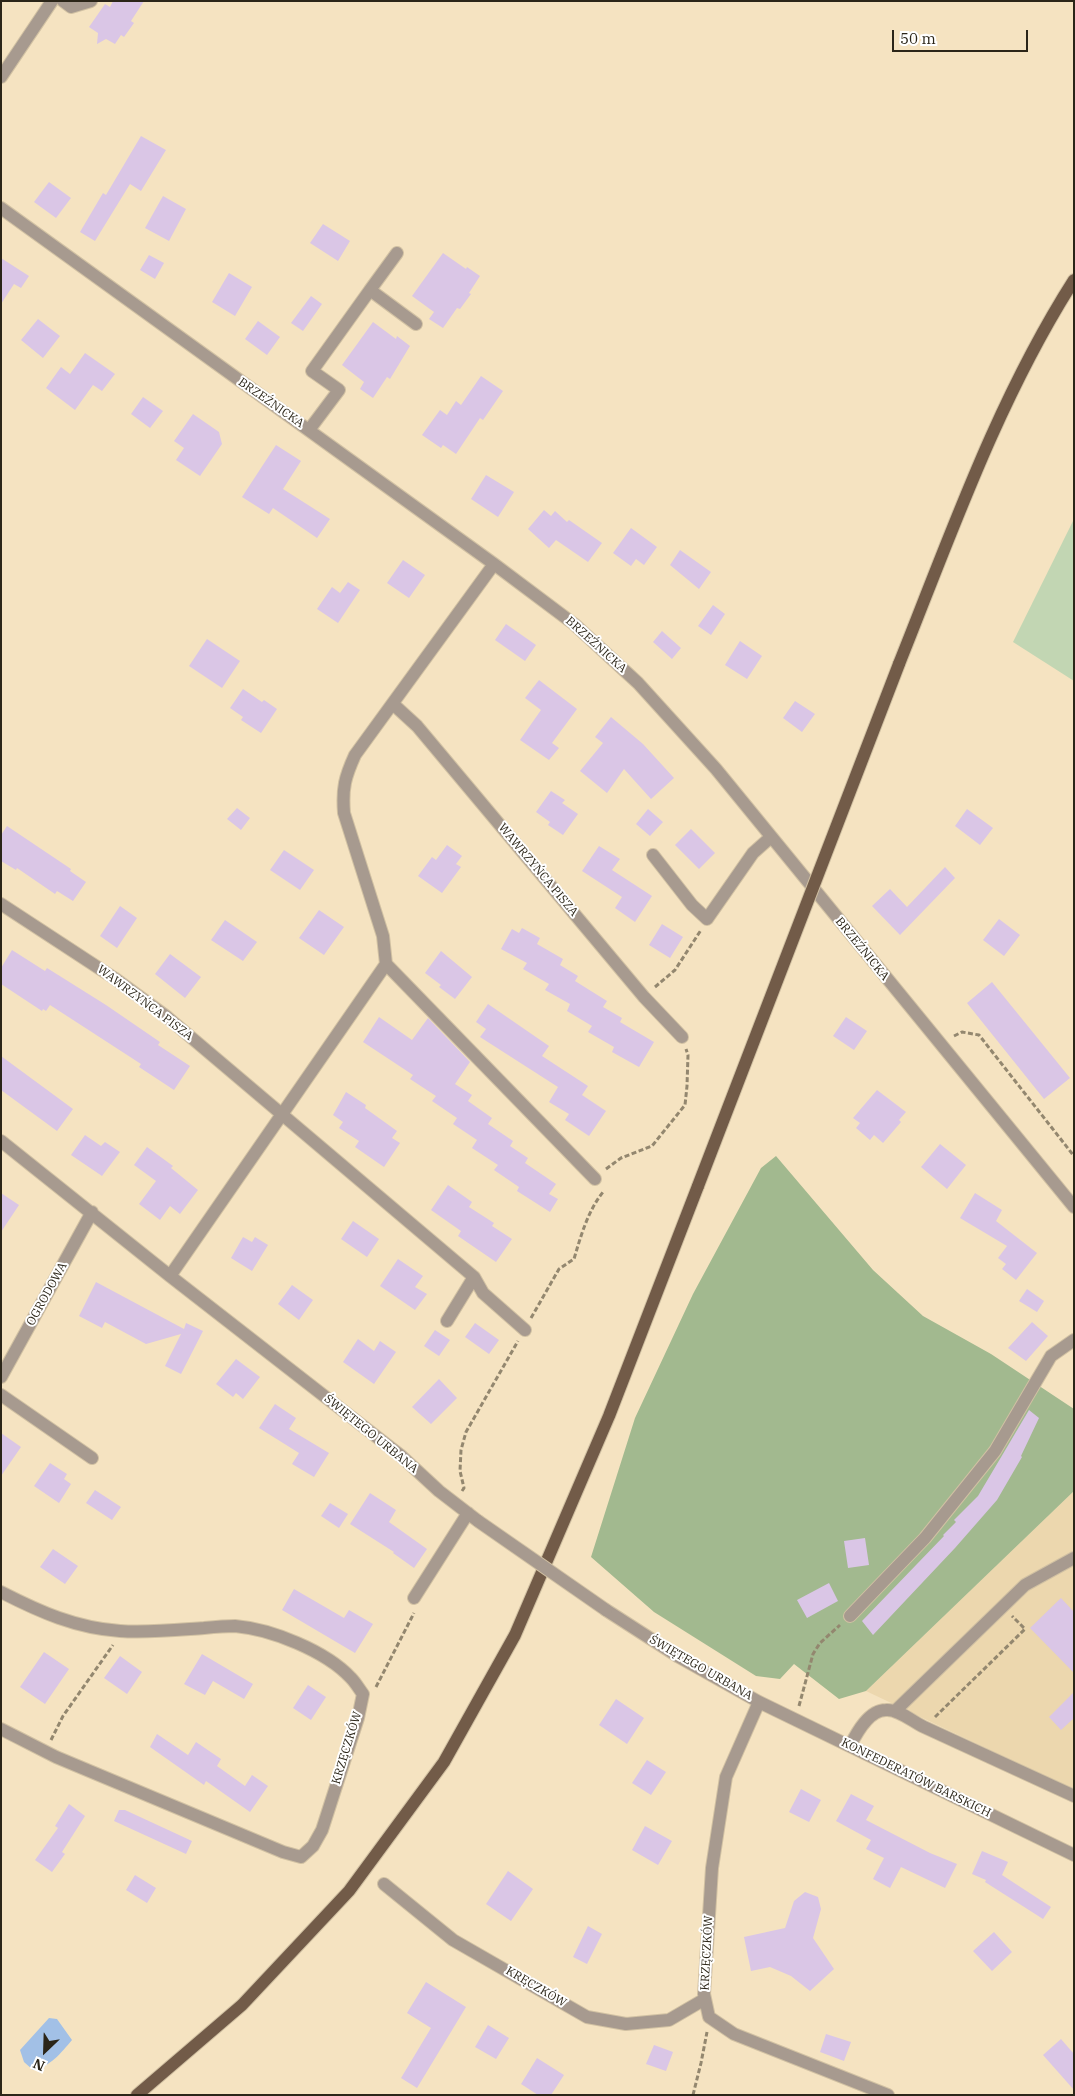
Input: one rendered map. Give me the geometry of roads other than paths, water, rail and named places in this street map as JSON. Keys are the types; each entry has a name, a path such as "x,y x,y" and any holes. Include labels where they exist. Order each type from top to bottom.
{"main road":[{"path":"137,2095 242,2005 349,1891 444,1762 515,1635 609,1416 977,467 1050,319 1074,280"}],"street":[{"path":"1,77 52,1"},
{"path":"63,1 72,7 91,1"},
{"name":"BRZEŹNICKA","path":"1,208 494,564 574,624 638,683 716,769 1074,1207"},
{"path":"309,430 339,390 312,370 397,253"},
{"path":"370,290 416,324"},
{"path":"494,564 355,755 345,776 342,794 344,813 383,936 386,964 595,1179"},
{"name":"WAWRZYŃCA PISZA","path":"393,704 416,726 644,997 682,1037"},
{"path":"653,855 692,904 707,919 753,853 771,837"},
{"name":"WAWRZYŃCA PISZA","path":"1,904 114,978 167,1017 474,1277 482,1293 525,1330"},
{"path":"170,1276 386,964"},
{"name":"ŚWIĘTEGO URBANA","path":"1,1140 170,1276 400,1455 473,1517 606,1610 679,1657 759,1702"},
{"name":"OGRODOWA","path":"1,1377 92,1212"},
{"path":"447,1321 474,1277"},
{"path":"850,1616 925,1538 995,1451 1051,1356 1074,1340"},
{"path":"1,1395 92,1458"},
{"path":"414,1598 473,1517"},
{"path":"895,1711 1026,1585 1074,1558"},
{"name":"KRZĘCZKÓW","path":"1,1592 38,1612 66,1622 96,1628 141,1632 233,1626 256,1630 292,1641 327,1659 351,1678 363,1694 358,1718 322,1830 313,1846 301,1857 283,1852 66,1761 1,1729"},
{"name":"KRZĘCZKÓW","path":"759,1702 726,1777 712,1868 705,1999 709,2017 734,2034 888,2095"},
{"name":"KONFEDERATÓW BARSKICH","path":"759,1702 1074,1855"},
{"path":"850,1746 857,1731 867,1719 885,1710 895,1711 920,1725 1074,1796"},
{"name":"KRĘCZKÓW","path":"384,1884 453,1940 588,2017 626,2024 669,2020 705,1999"}],"water":[{"path":"49,2018 57,2019 72,2040 50,2063 33,2070 24,2062 20,2050"}]}
